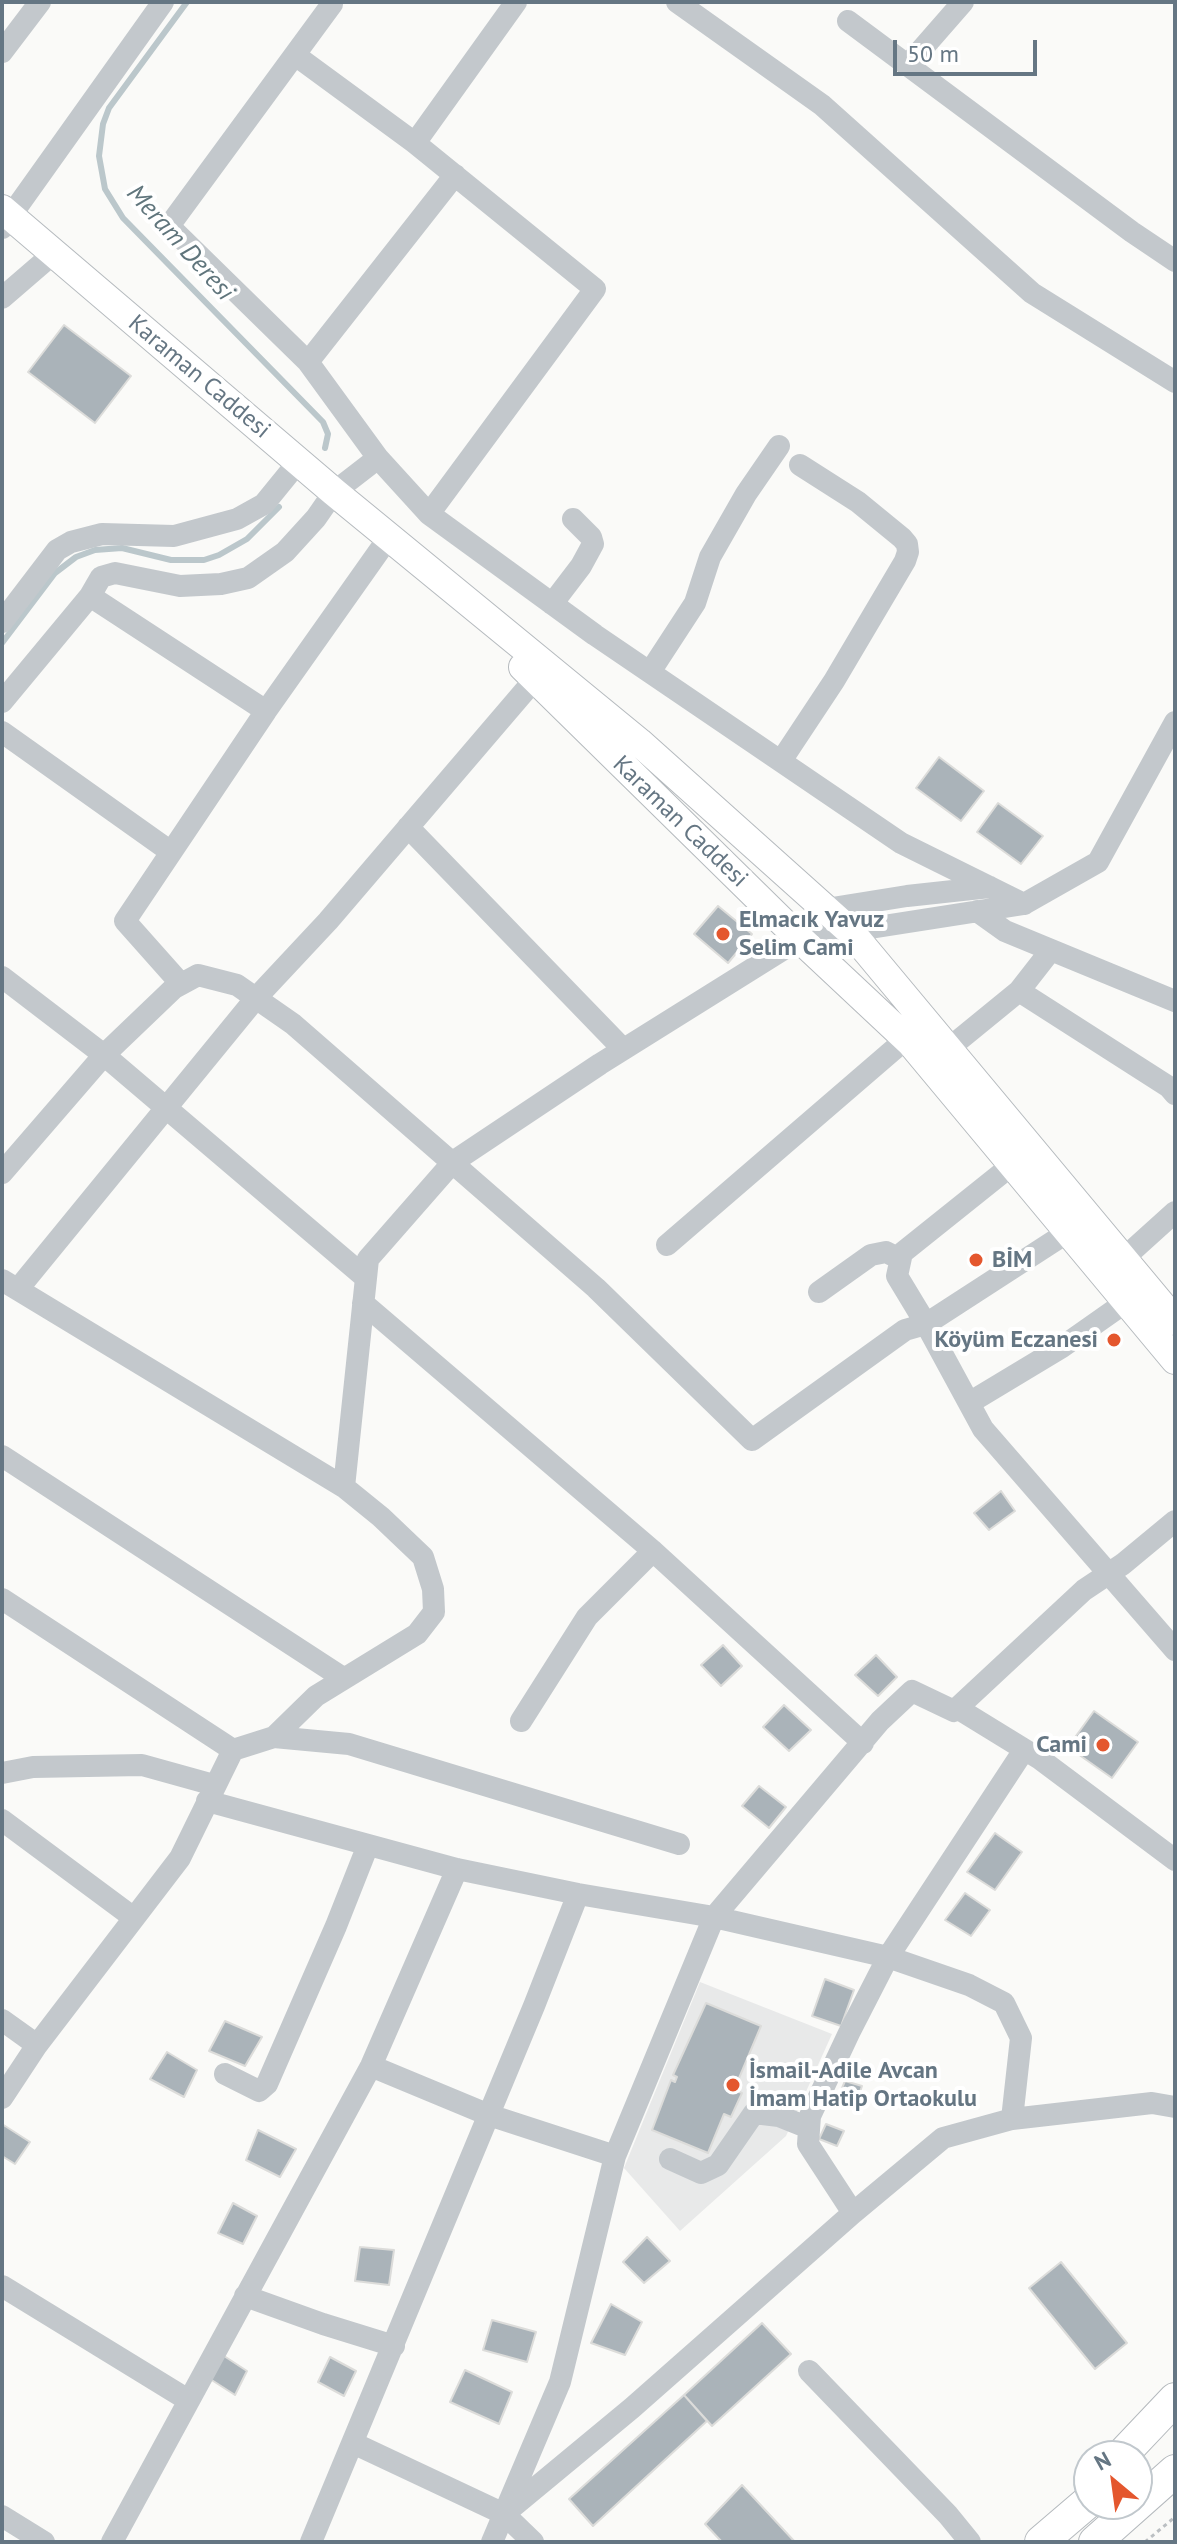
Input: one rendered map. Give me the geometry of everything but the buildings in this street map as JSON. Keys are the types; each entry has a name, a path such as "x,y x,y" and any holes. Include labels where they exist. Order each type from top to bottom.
{"highway":[{"path":"1136,2440 1175,2399"},
{"path":"1153,2446 1175,2427"},
{"path":"1095,2542 1175,2471"},
{"path":"1121,2542 1175,2497"},
{"path":"1041,2542 1073,2514"}],"main road":[{"name":"Karaman Caddesi","path":"5,218 53,254 334,492 639,742 850,931 1175,1321"},
{"name":"Karaman Caddesi","path":"393,540 906,1039 1175,1360"}],"street":[{"path":"2,52 40,2"},
{"path":"5,218 163,2"},
{"path":"415,143 516,2"},
{"path":"677,2 822,105 1032,293 1175,382"},
{"path":"908,65 963,2"},
{"path":"332,4 169,226 308,362 378,458 429,514 552,604 901,843 1024,904"},
{"path":"848,21 1175,261"},
{"path":"295,55 415,143 595,289 429,514"},
{"path":"308,362 455,175"},
{"path":"2,298 53,254"},
{"path":"650,672 695,603 710,557 746,494 779,446"},
{"path":"2,702 90,596 101,577 115,573 180,586 221,584 248,578 285,552 316,518 334,492 378,458"},
{"path":"2,622 57,550 71,542 102,534 174,536 237,519 264,504 299,461"},
{"path":"781,761 834,681 908,552 902,538 869,511 800,465"},
{"path":"552,604 581,566 593,544 591,537 573,519"},
{"path":"181,984 125,921 266,711 393,540"},
{"path":"90,596 266,711"},
{"path":"274,1737 316,1696 417,1634 434,1612 433,1589 423,1557 344,1487 10,1284 167,1108 256,998 328,921 535,679"},
{"path":"344,1487 368,1259 453,1162 623,1049 800,939 1024,904 1098,862 1175,722"},
{"path":"2,732 171,852"},
{"path":"408,827 623,1049"},
{"path":"826,909 990,887"},
{"path":"977,911 1005,931 1175,1001"},
{"path":"948,1049 1019,991 1051,950"},
{"path":"2,1173 104,1055 174,988 198,975 237,985 293,1024 596,1288 752,1440 905,1330 926,1324 1068,1232"},
{"path":"2,977 104,1055 366,1278"},
{"path":"1019,991 1169,1087 1175,1094"},
{"path":"667,1245 906,1039"},
{"path":"1012,1165 902,1253 897,1276 983,1429 1175,1650"},
{"path":"1124,1258 1175,1212"},
{"path":"819,1292 871,1255 886,1252 900,1259"},
{"path":"969,1403 1062,1347 1126,1302"},
{"path":"363,1303 653,1551 863,1743"},
{"path":"2,1456 343,1678"},
{"path":"492,2542 560,2382 615,2156 714,1917 880,1721 912,1691 954,1711 1084,1590 1175,1521"},
{"path":"521,1721 587,1617 653,1551"},
{"path":"2,1599 233,1750"},
{"path":"957,1708 1024,1750 1175,1860"},
{"path":"2,2098 37,2045 180,1858 233,1750 274,1737 349,1744 679,1844"},
{"path":"853,2213 808,2144 810,2116 888,1957 1024,1750"},
{"path":"2,1773 33,1767 142,1765 210,1793 368,1845 457,1869 714,1917 888,1957 969,1985 1004,2003 1021,2038 1012,2119"},
{"path":"2,1820 134,1918"},
{"path":"225,2074 259,2091 267,2084 368,1845"},
{"path":"112,2542 371,2066 457,1869"},
{"path":"311,2542 578,1894"},
{"path":"2,2020 37,2045"},
{"path":"371,2066 489,2115 615,2156"},
{"path":"504,2514 632,2408 943,2138 1012,2119 1152,2103 1175,2107"},
{"path":"670,2159 701,2173 718,2165 754,2113 779,2116 809,2128"},
{"path":"2,2286 188,2400"},
{"path":"245,2296 394,2346"},
{"path":"809,2371 948,2515 970,2542"},
{"path":"353,2443 504,2514 533,2542"},
{"path":"2,2516 44,2542"}],"path":[{"path":"1145,2542 1175,2517"}],"shaded area":[{"name":"İsmail-Adile Avcan İmam Hatip Ortaokulu","path":"700,1982 832,2034 786,2136 680,2231 624,2168"}],"waterway":[{"name":"Meram Deresi","path":"187,2 109,108 103,124 99,156 105,189 123,218 323,422 328,434 325,448"},
{"name":"Meram Deresi","path":"2,643 55,573 76,557 95,550 122,548 171,560 204,560 247,539 279,507"}],"place":[{"name":"Elmacık Yavuz Selim Cami","path":"723,934"},
{"name":"BİM","path":"976,1260"},
{"name":"Köyüm Eczanesi","path":"1114,1340"},
{"name":"Cami","path":"1103,1745"},
{"name":"İsmail-Adile Avcan İmam Hatip Ortaokulu","path":"733,2085"}]}
